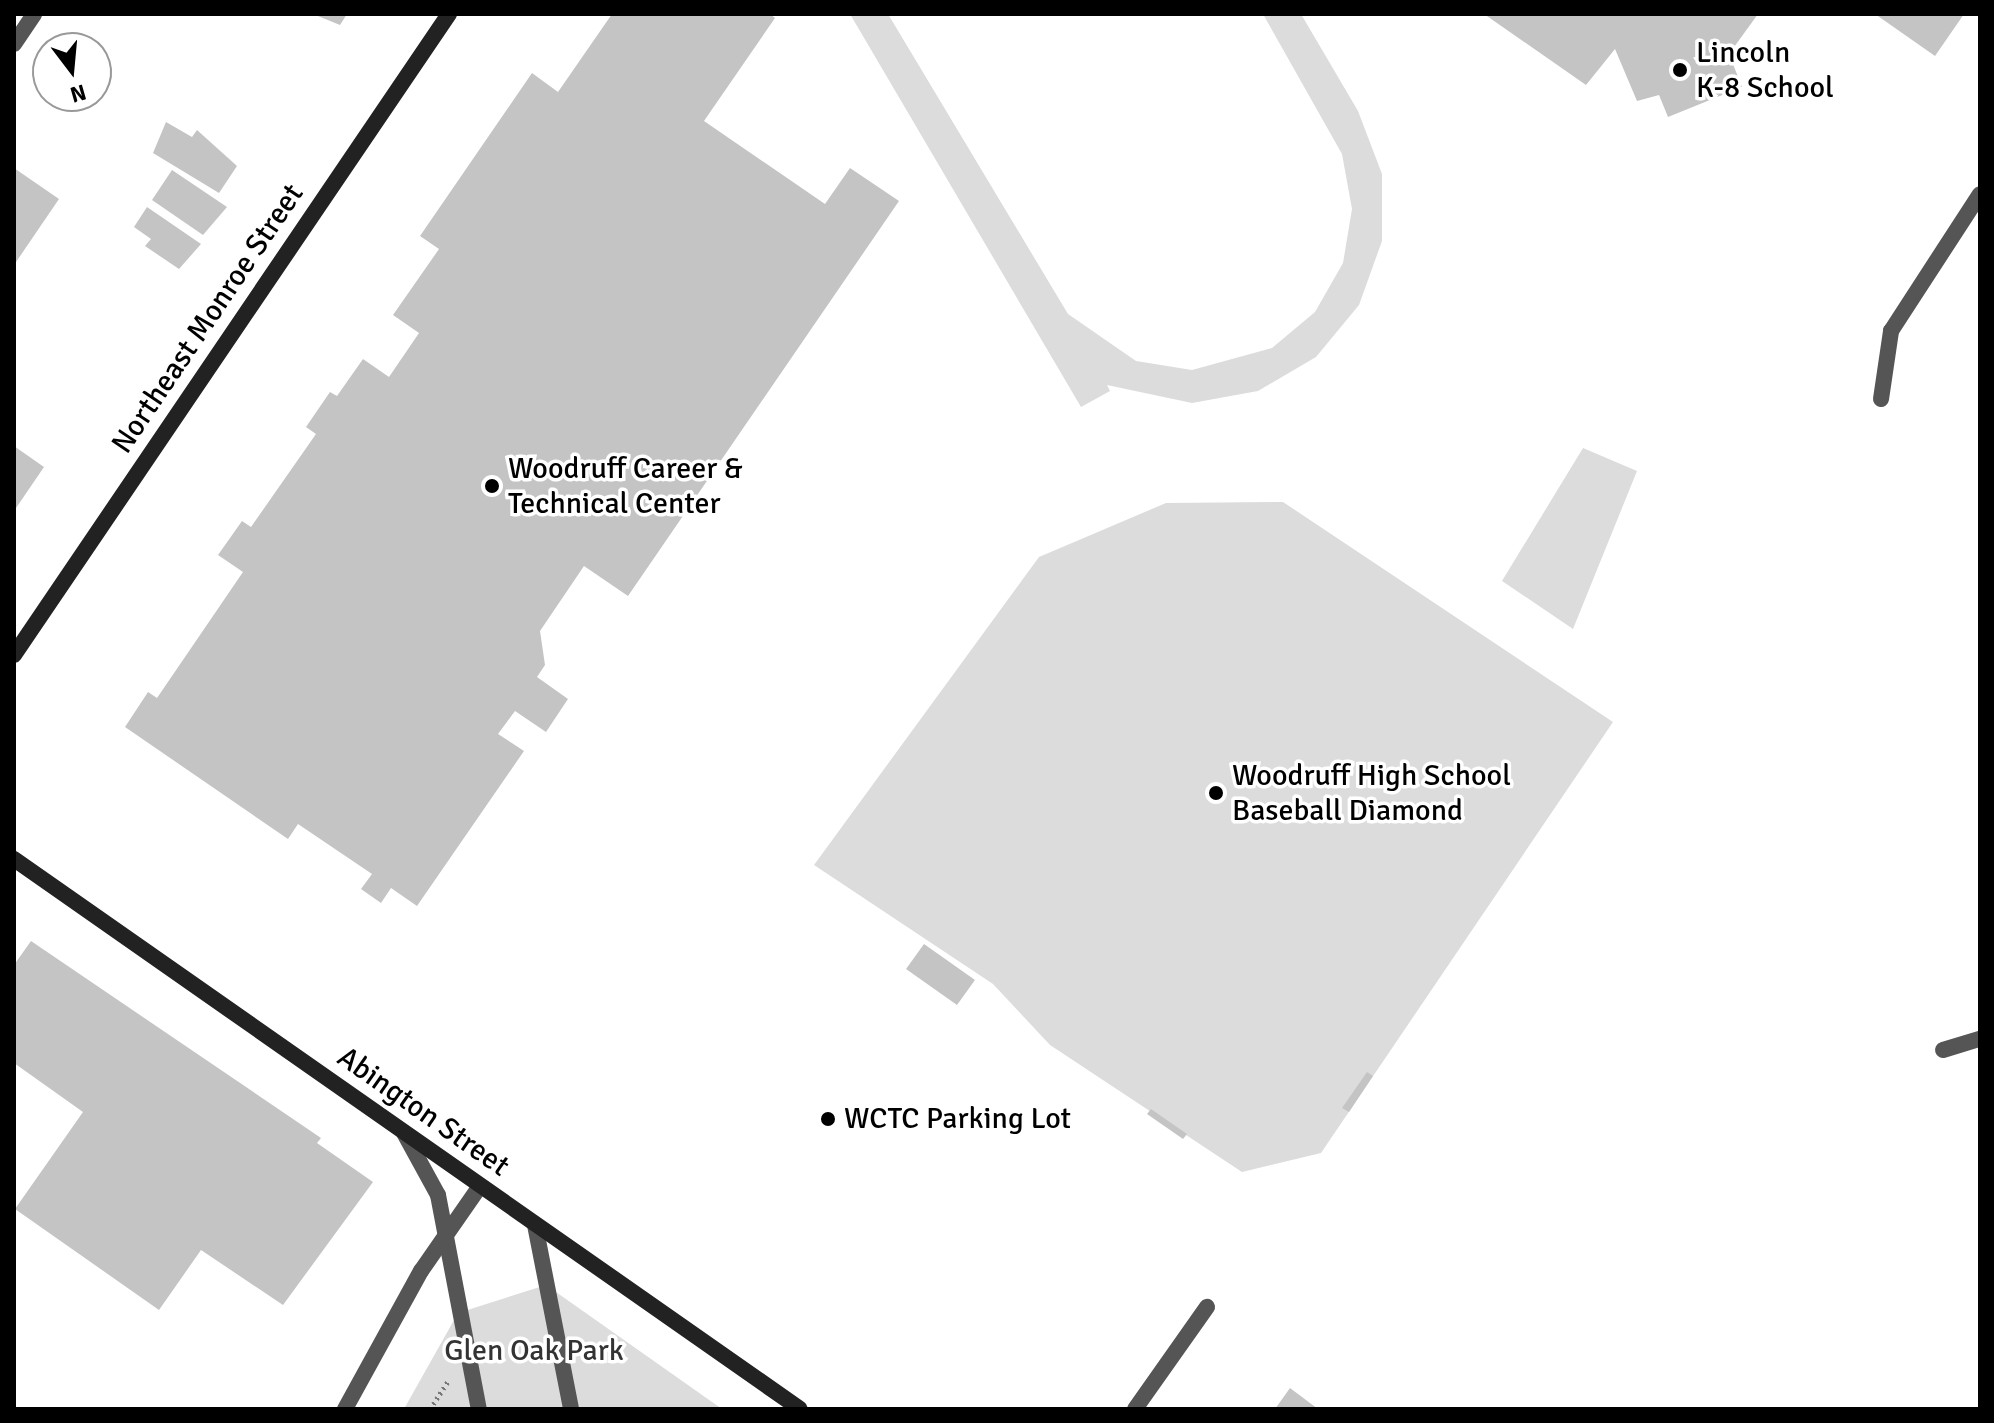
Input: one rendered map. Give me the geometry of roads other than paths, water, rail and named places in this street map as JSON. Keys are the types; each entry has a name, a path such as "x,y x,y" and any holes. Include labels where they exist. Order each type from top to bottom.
{"street":[{"path":"14,44 34,14"},
{"name":"Northeast Monroe Street","path":"14,655 449,14"},
{"path":"1881,399 1891,331 1980,194"},
{"name":"Abington Street","path":"14,859 800,1409"},
{"path":"1943,1050 1980,1039"},
{"path":"404,1133 433,1181 447,1238 479,1409"},
{"path":"345,1409 421,1271 447,1238 480,1186"},
{"path":"535,1225 571,1409"},
{"path":"1135,1409 1207,1307"}],"place":[{"name":"Lincoln K-8 School","path":"1680,70"},
{"name":"Woodruff Career & Technical Center","path":"492,486"},
{"name":"Woodruff High School Baseball Diamond","path":"1216,793"},
{"name":"WCTC Parking Lot","path":"828,1119"}],"park label":[{"name":"Glen Oak Park","path":"534,1351"}]}
